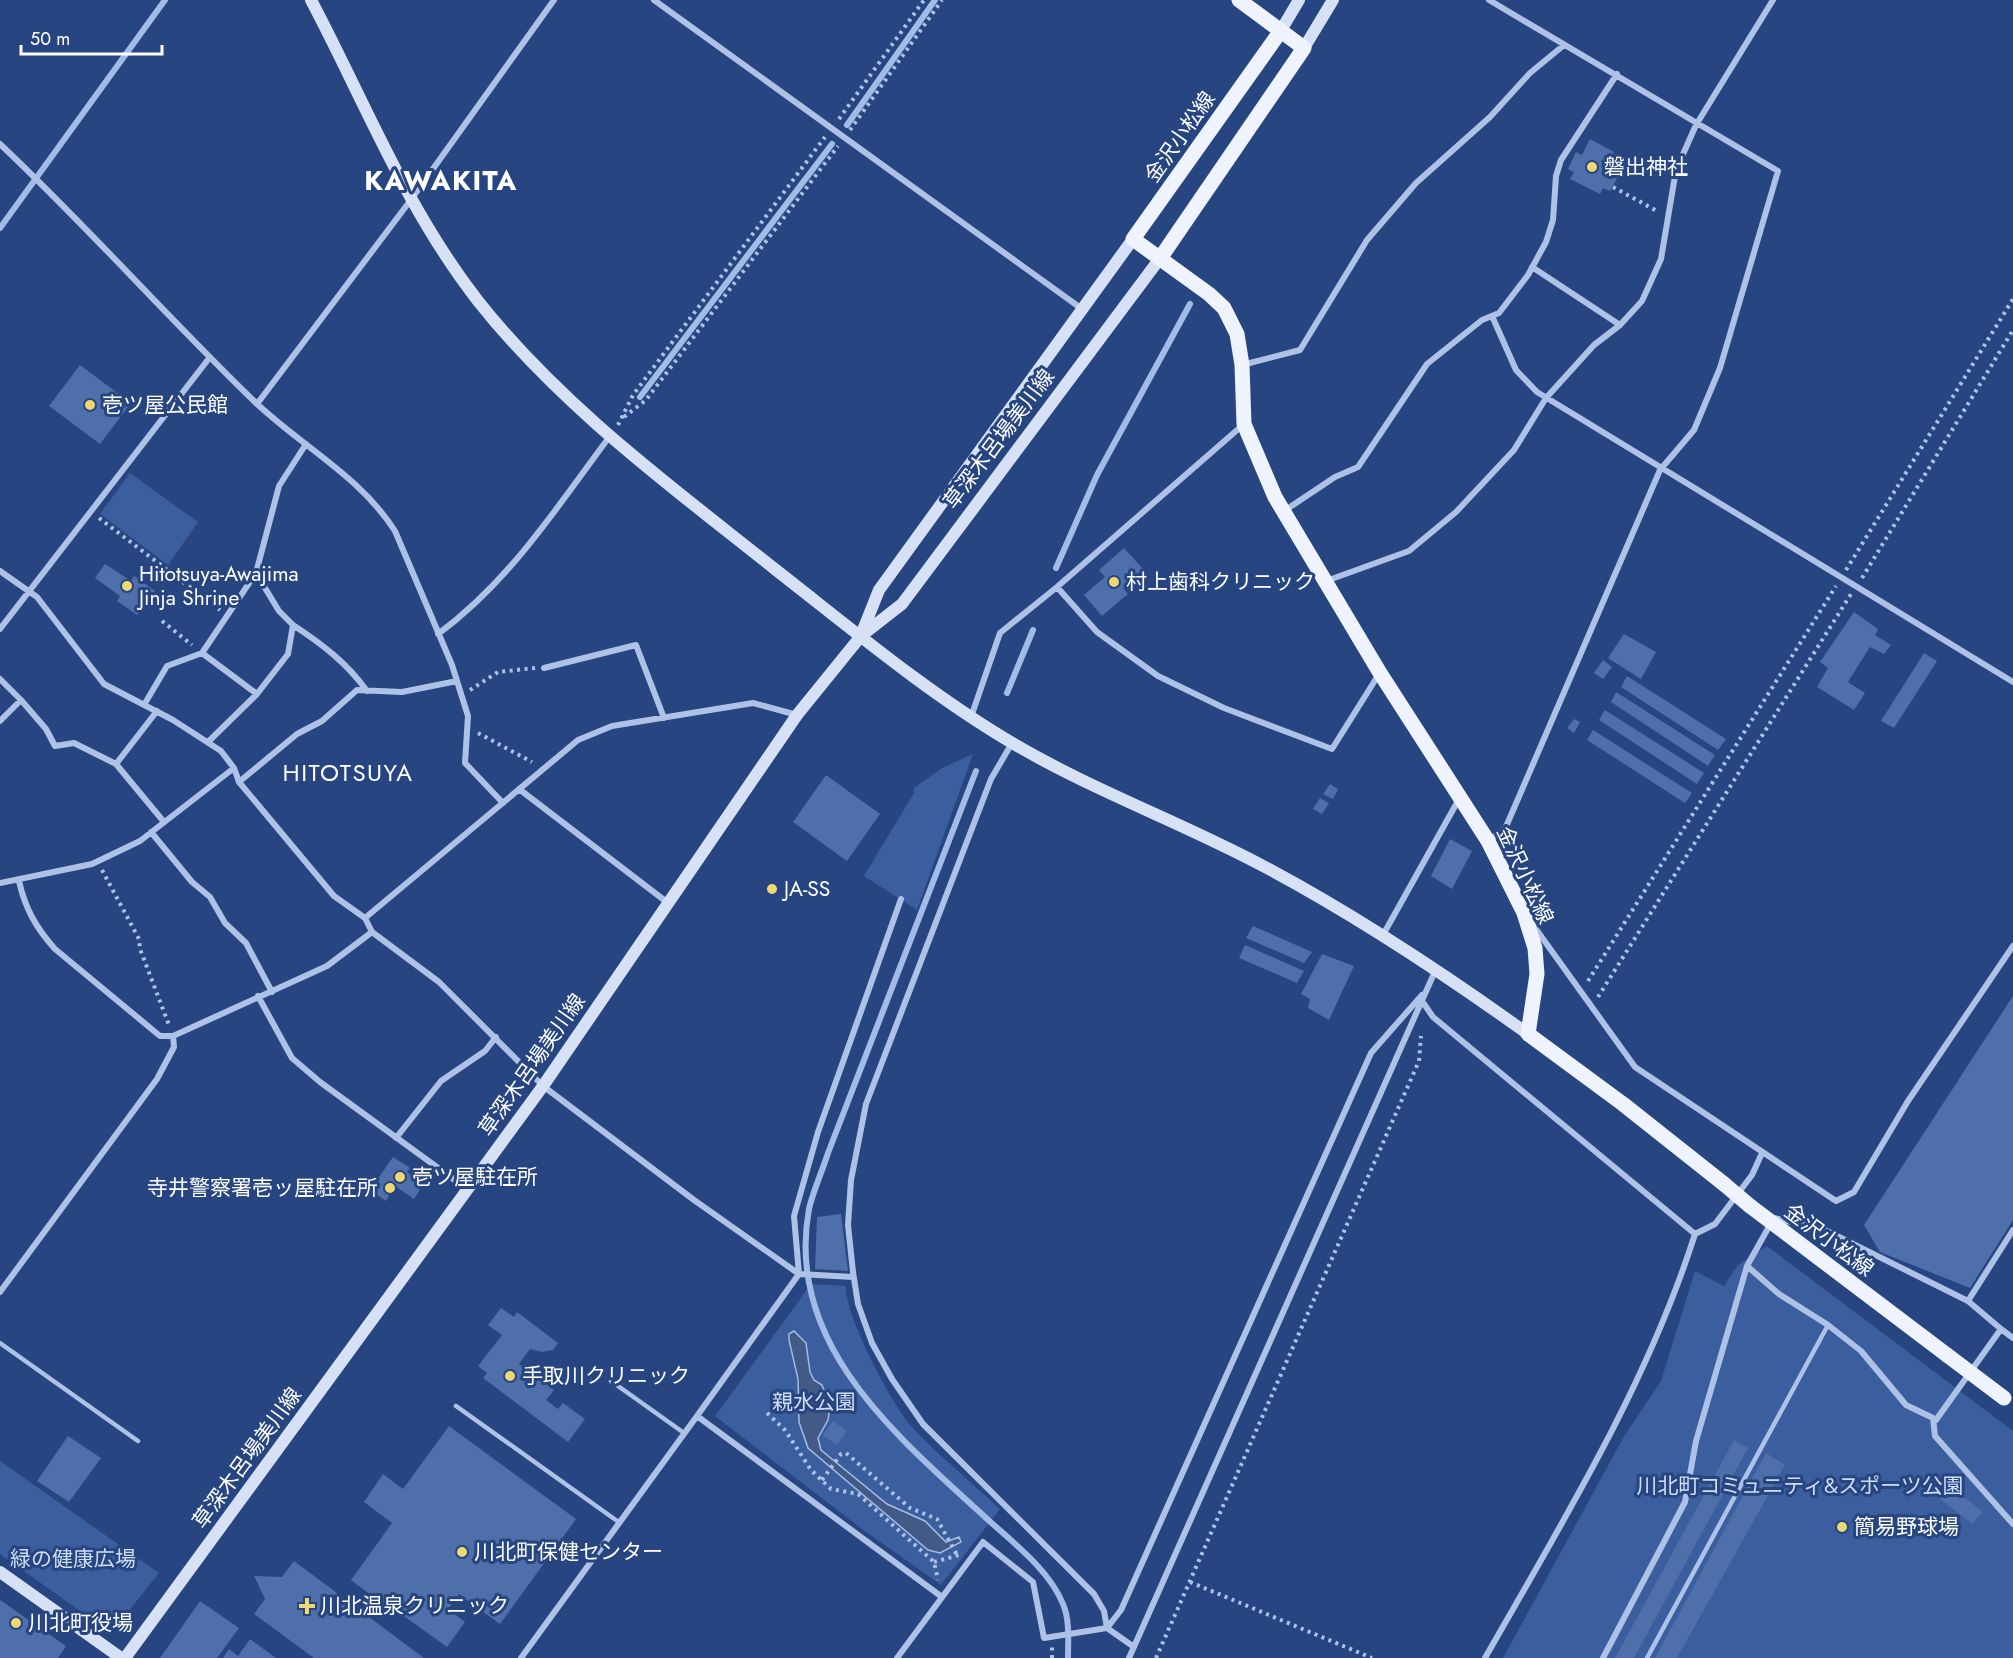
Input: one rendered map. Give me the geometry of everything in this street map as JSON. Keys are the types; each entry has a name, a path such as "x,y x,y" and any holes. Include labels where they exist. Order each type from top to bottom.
{"main road":[{"path":"311,0 410,201 477,299 544,376 610,435 861,636 971,717 1045,762 1263,865 1437,968 1528,1034"},
{"path":"1239,0 1304,48"},
{"path":"1280,32 1299,0"},
{"path":"1161,257 1304,48 1333,0"},
{"name":"金沢小松線","path":"1280,32 1133,239 1161,257 1224,308 1237,334 1242,365 1244,424 1283,512 1380,674 1488,841 1524,913 1535,948 1537,974 1528,1034 1623,1104 1761,1214 2008,1402"},
{"name":"草深木呂場美川線","path":"861,636 879,590 1133,239"},
{"name":"草深木呂場美川線","path":"125,1658 543,1086 797,715 861,636 902,604 1161,257"},
{"path":"0,1572 121,1658"}],"street":[{"path":"257,404 410,201 554,0"},
{"path":"654,0 1082,309"},
{"path":"1488,841 1505,829 1660,470 1694,430 1720,368 1778,171 1489,0"},
{"path":"1324,582 1408,551 1456,512 1514,450 1546,398 1594,345 1620,325 1642,301 1661,259 1676,170 1696,124 1773,0"},
{"path":"1242,365 1300,350 1367,240 1416,183 1490,117 1530,73 1564,45"},
{"path":"1283,512 1335,477 1358,467 1427,364 1482,320 1498,313 1532,267 1546,242 1553,220 1556,176 1561,160 1617,74"},
{"path":"0,144 257,404 348,478 383,512 394,531 457,681 468,716 465,763 503,803"},
{"path":"1532,267 1620,325"},
{"path":"1492,316 1516,370 1537,392 1660,470 2013,682"},
{"path":"0,629 210,357"},
{"path":"971,717 1000,633 1057,587 1244,424"},
{"path":"438,634 460,618 506,574 529,547 610,435"},
{"path":"144,705 167,666 202,653 256,573 279,486 306,444"},
{"path":"0,571 29,591 54,617 104,684 157,711 221,751 234,768 239,782 334,896 349,909 365,918 372,932 440,982 543,1086 694,1200 799,1274 853,1278"},
{"path":"256,573 279,611 354,672 368,691"},
{"path":"1057,587 1097,632 1158,676 1224,708 1332,749 1380,674"},
{"path":"208,742 257,694 288,654 293,624"},
{"path":"544,668 636,645 664,718"},
{"path":"202,653 257,694"},
{"path":"0,679 46,729 55,746 74,743 116,764 164,822"},
{"path":"239,782 297,734 322,721 357,690 402,692 457,681"},
{"path":"0,721 21,700"},
{"path":"365,918 578,740 612,726 753,703 797,715"},
{"path":"116,764 157,711"},
{"path":"1012,743 991,779 866,1104 850,1180 848,1225 853,1278 858,1304 872,1343 892,1379 923,1424 1094,1594 1104,1611 1107,1628 1134,1647"},
{"path":"0,883 19,881 98,861 140,841 234,768"},
{"path":"519,789 668,903"},
{"path":"1383,935 1460,798"},
{"path":"151,832 192,882 210,897 225,923 246,943 272,992"},
{"path":"19,881 28,913 40,933 55,949 160,1036 173,1036 327,966 372,932"},
{"path":"520,1658 799,1274 794,1216 818,1132 901,899"},
{"path":"1524,913 1635,1067 1836,1201 1854,1192 1908,1101 2013,946"},
{"path":"1129,1658 1437,968"},
{"path":"897,1658 983,1542 1034,1582 1044,1638 1107,1628 1121,1610 1371,1053 1424,993"},
{"path":"258,996 292,1058 467,1190"},
{"path":"1422,1001 1433,1017 1695,1234"},
{"path":"0,1292 157,1079 174,1047 173,1036"},
{"path":"396,1138 441,1081 485,1051 496,1037"},
{"path":"1485,1658 1581,1489 1647,1360 1676,1293 1695,1234 1715,1224 1752,1175 1762,1153"},
{"path":"1604,1658 1685,1502 1696,1441 1761,1214 1825,1230 1968,1301 2013,1338"},
{"path":"1968,1301 2013,1230"},
{"path":"1747,1266 1779,1294 1828,1325 1861,1351 1906,1405 1936,1420 2001,1329"},
{"path":"697,1416 942,1597"},
{"path":"1933,1418 1935,1436 2013,1524"}],"lane":[{"path":"1647,1658 1828,1325"},
{"path":"0,1343 138,1441"},
{"path":"611,1381 684,1433"},
{"path":"456,1406 620,1523"}],"path":[{"path":"624,417 633,395 832,129 924,0"},
{"path":"610,435 624,417 646,400 844,137 942,0"},
{"path":"1613,187 1668,217"},
{"path":"1581,992 2013,299"},
{"path":"1592,1007 1856,587 2013,330"},
{"path":"91,512 228,615"},
{"path":"162,621 202,653"},
{"path":"461,696 498,672 523,668 544,668"},
{"path":"467,727 544,769"},
{"path":"98,861 139,939 140,949 173,1036"},
{"path":"1156,1658 1419,1061 1421,1031"},
{"path":"767,1413 776,1419 811,1470 822,1480 836,1492 858,1494 934,1562 942,1597"},
{"path":"822,1480 841,1454 846,1453 910,1508 937,1519 957,1556"},
{"path":"934,1562 975,1552"},
{"path":"1190,1582 1372,1658"}],"green space":[{"path":"130,473 198,522 168,565 100,514"},
{"path":"973,754 917,910 864,876 914,793 914,788 942,768"},
{"name":"川北町コミュニティ&スポーツ公園","path":"1767,1246 2013,1431 2013,1658 1503,1658 1623,1438 1661,1381 1695,1271 1724,1286 1738,1265"},
{"name":"親水公園","path":"811,1284 846,1286 847,1299 861,1337 903,1416 933,1448 1000,1509 941,1585 862,1529 715,1416"},
{"name":"緑の健康広場","path":"0,1461 159,1573 111,1633 0,1554"}],"shaded area":[{"path":"794,1331 806,1343 810,1372 814,1380 822,1385 830,1406 828,1420 818,1438 821,1450 887,1504 925,1521 946,1542 959,1537 961,1542 940,1553 928,1550 808,1448 799,1422 798,1379 789,1340 789,1334"}],"building":[{"name":"磐出神社","path":"1590,139 1614,152 1610,161 1616,164 1613,170 1620,173 1610,191 1603,188 1600,194 1570,179 1574,172 1568,169 1576,152 1582,155"},
{"name":"壱ツ屋公民館","path":"80,365 131,403 100,444 49,406"},
{"name":"村上歯科クリニック","path":"1124,548 1143,569 1123,588 1128,594 1102,616 1084,595 1105,577 1099,570"},
{"name":"Hitotsuya-Awajima Jinja Shrine","path":"105,564 131,581 134,576 155,591 137,615 117,601 120,596 95,578"},
{"path":"1854,612 1878,629 1875,635 1891,645 1884,654 1870,647 1848,682 1865,693 1854,710 1817,687 1828,668 1820,662"},
{"path":"1624,634 1656,652 1641,679 1608,658"},
{"path":"1924,653 1937,661 1894,728 1881,721"},
{"path":"1603,660 1612,667 1603,679 1594,673"},
{"path":"1627,676 1726,739 1718,750 1621,687"},
{"path":"1616,692 1715,755 1708,766 1611,702"},
{"path":"1605,710 1704,773 1697,784 1599,720"},
{"path":"1574,719 1580,722 1574,733 1567,728"},
{"path":"1593,730 1692,793 1685,803 1587,740"},
{"path":"826,775 880,814 847,861 793,822"},
{"path":"1330,784 1338,789 1333,799 1323,794"},
{"path":"1320,798 1329,803 1322,814 1313,809"},
{"path":"1450,839 1472,851 1452,889 1431,876"},
{"path":"1253,926 1312,952 1304,963 1246,938"},
{"path":"1245,945 1304,971 1297,983 1239,958"},
{"path":"1322,954 1354,966 1329,1020 1308,1008 1310,999 1301,994"},
{"path":"2013,996 2013,1220 1970,1288 1880,1252 1864,1225"},
{"name":"壱ツ屋駐在所","path":"393,1157 410,1168 407,1172 411,1175 413,1171 426,1180 414,1199 395,1186 386,1201 370,1190"},
{"path":"841,1214 848,1271 815,1269 817,1217"},
{"name":"手取川クリニック","path":"501,1308 514,1317 517,1312 558,1343 553,1350 542,1352 530,1349 519,1364 554,1390 546,1400 558,1409 563,1403 585,1419 568,1442 483,1378 487,1373 478,1366 502,1335 488,1325"},
{"path":"833,1421 847,1431 837,1445 823,1435"},
{"name":"川北町保健センター","path":"449,1426 576,1519 500,1624 459,1594 448,1609 465,1622 447,1647 387,1604 379,1615 369,1608 376,1599 351,1580 392,1523 364,1502 383,1474 403,1489"},
{"path":"68,1436 101,1458 69,1502 37,1481"},
{"path":"1734,1440 1748,1448 1634,1658 1615,1658"},
{"path":"1766,1453 1785,1465 1677,1658 1655,1658"},
{"path":"1949,1485 1983,1512 1972,1524 1939,1498"},
{"name":"川北温泉クリニック","path":"294,1561 424,1658 314,1658 254,1614 265,1599 254,1576 282,1577"},
{"name":"川北町役場","path":"0,1600 66,1646 58,1658 0,1658"},
{"path":"200,1601 239,1628 217,1658 160,1658"},
{"path":"250,1639 276,1658 223,1658 229,1649 238,1656"}],"waterway":[{"path":"0,228 165,0"},
{"path":"847,125 935,0"},
{"path":"640,397 832,144"},
{"path":"1056,568 1097,475 1190,304"},
{"path":"1007,693 1033,630"},
{"path":"976,771 815,1188 809,1209 806,1258 814,1303 830,1344 855,1383 884,1420 917,1454 1029,1557 1057,1591 1067,1617 1068,1658"}],"place":[{"name":"磐出神社","path":"1592,167"},
{"name":"壱ツ屋公民館","path":"90,405"},
{"name":"村上歯科クリニック","path":"1114,582"},
{"name":"Hitotsuya-Awajima Jinja Shrine","path":"127,586"},
{"name":"JA-SS","path":"772,889"},
{"name":"壱ツ屋駐在所","path":"400,1177"},
{"name":"寺井警察署壱ッ屋駐在所","path":"390,1188"},
{"name":"手取川クリニック","path":"510,1376"},
{"name":"簡易野球場","path":"1842,1527"},
{"name":"川北町保健センター","path":"462,1552"},
{"name":"川北温泉クリニック","path":"307,1606"},
{"name":"川北町役場","path":"16,1623"}],"district":[{"name":"KAWAKITA","path":"441,180"},
{"name":"HITOTSUYA","path":"348,772"}]}
